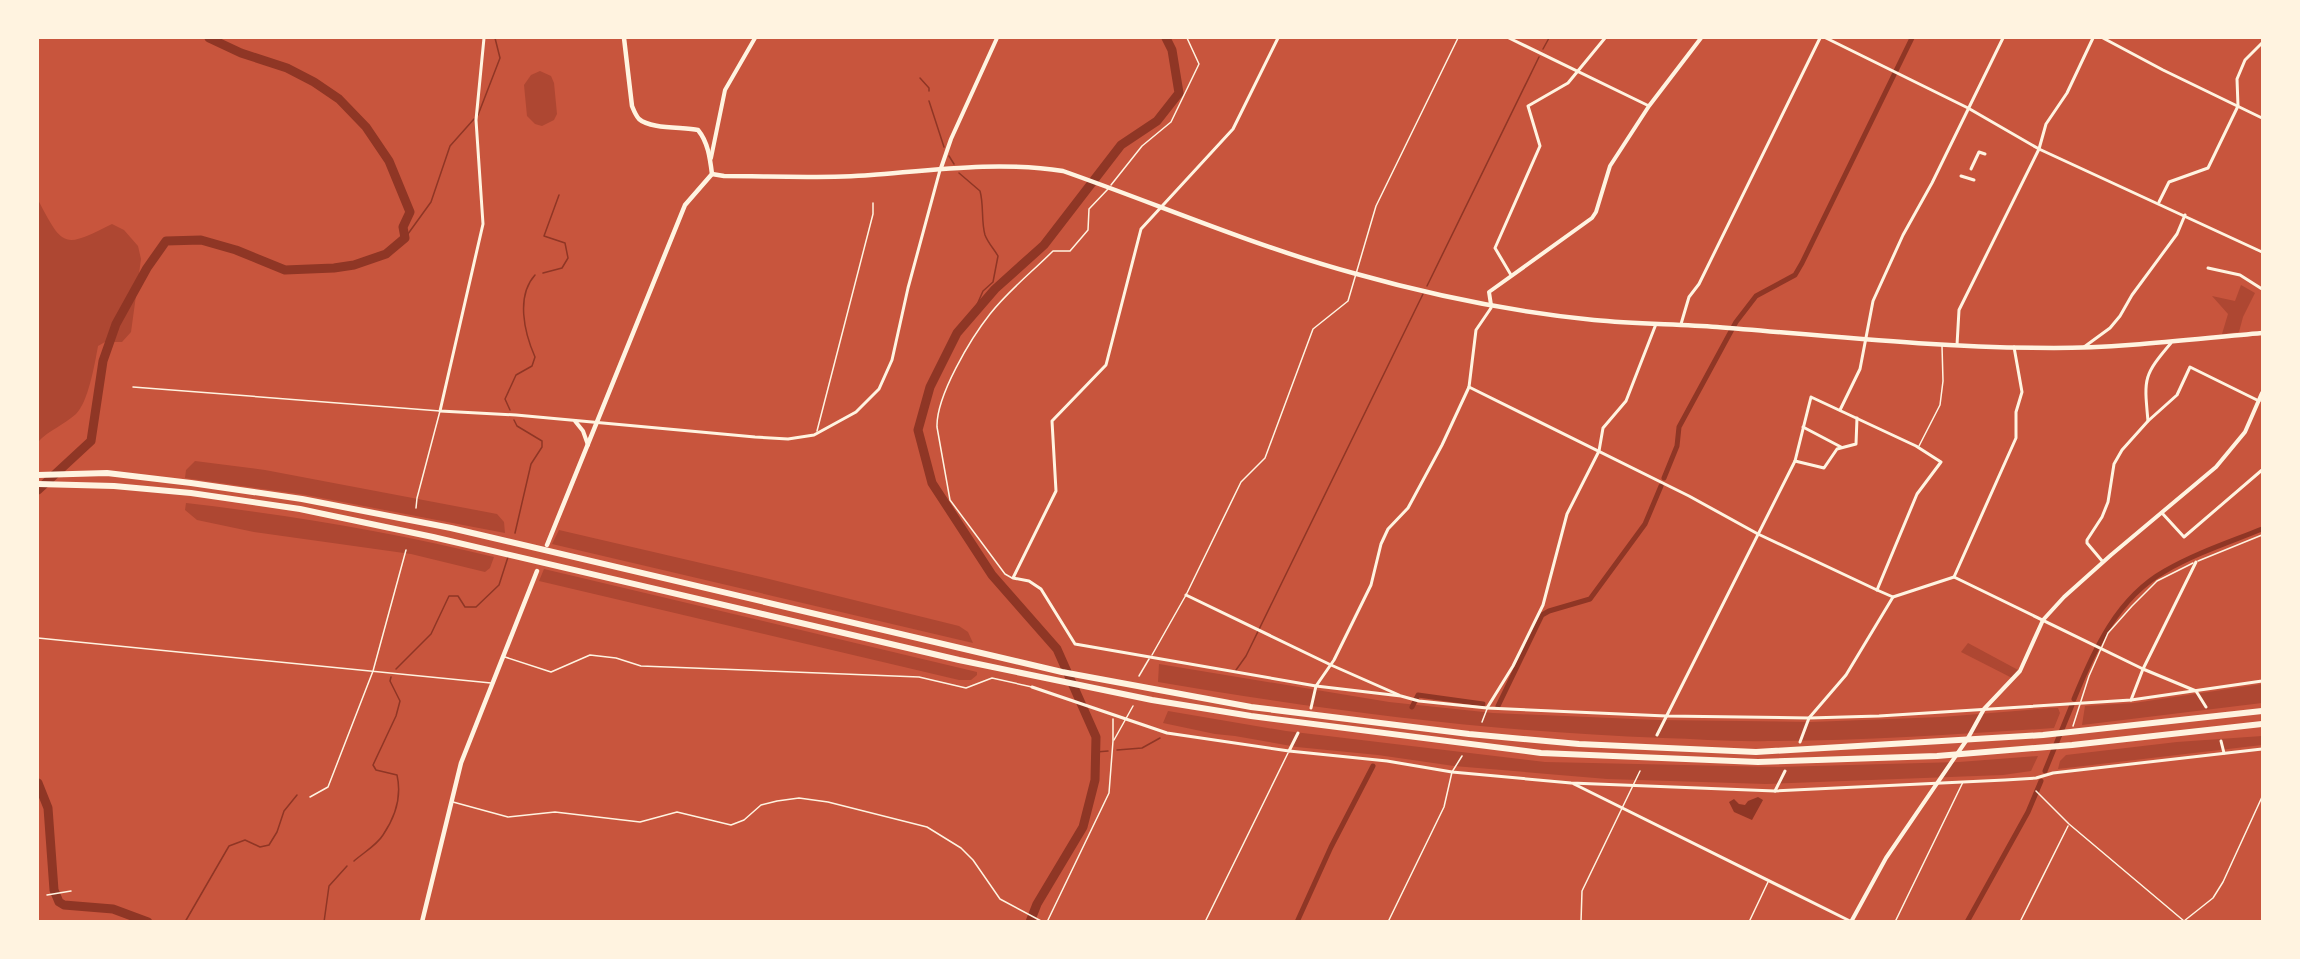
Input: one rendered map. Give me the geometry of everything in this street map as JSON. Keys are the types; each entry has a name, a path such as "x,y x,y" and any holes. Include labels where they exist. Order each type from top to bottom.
{"highway":[{"path":"38,475 106,473 302,500 480,535 1062,672 1251,707 1469,734 1579,744 1756,752 2043,735 2075,729 2181,721 2262,709"},
{"path":"38,484 114,486 191,493 300,509 479,547 959,660 1152,700 1251,717 1541,753 1758,762 1937,756 2072,745 2262,725"}],"main road":[{"path":"547,545 685,206 712,174 703,136 698,130 650,124 641,121 637,116 632,106 624,38"},
{"path":"712,174 724,176 868,175 941,168 1047,168 1109,187 1289,254 1354,274 1491,305 1564,317 1681,324 1867,340 2014,347 2171,343 2262,333"},
{"path":"422,921 461,763 537,571"}],"street":[{"path":"484,38 477,112 483,224 440,411 516,415 788,439 814,435 856,412 879,389 892,360 908,288 941,168 951,139 997,38"},
{"path":"710,158 725,90 755,38"},
{"path":"1278,38 1233,129 1141,229 1106,365 1052,421 1056,491 1013,578 1029,581 1041,589 1075,644 1316,686 1401,696"},
{"path":"1509,38 1649,106"},
{"path":"1510,276 1495,248 1540,146 1528,106 1568,83 1605,38"},
{"path":"1311,708 1316,686 1331,665 1371,585 1381,544 1388,529 1408,508 1442,445 1469,387 1476,330 1491,308 1489,292 1592,218 1596,212 1610,166 1649,106 1701,38"},
{"path":"1681,324 1689,297 1704,273 1820,38"},
{"path":"1826,38 1968,108 2039,149 2159,202 2262,252"},
{"path":"1840,410 1860,369 1873,301 1903,235 2003,38"},
{"path":"1957,345 1959,310 2039,149 2046,124 2067,93 2092,38"},
{"path":"2103,38 2262,118"},
{"path":"2159,202 2169,182 2208,168 2238,106 2237,79 2245,60 2262,44"},
{"path":"1971,169 1979,152 1985,154"},
{"path":"1961,176 1974,180"},
{"path":"2084,347 2110,328 2120,316 2132,295 2177,234 2185,215"},
{"path":"2208,268 2240,275 2262,289"},
{"path":"1487,708 1513,666 1543,605 1567,514 1599,451 1603,428 1626,401 1656,324"},
{"path":"2148,421 2145,390 2148,372 2171,343"},
{"path":"1954,576 2016,438 2016,412 2022,392 2014,347"},
{"path":"2103,562 2086,543 2102,517 2108,502 2114,464 2122,450 2148,421 2177,395 2190,367 2259,400"},
{"path":"1469,387 1689,496 1758,534 1893,597"},
{"path":"1571,783 1852,921 1886,858 1934,784 1968,738 1984,709 2020,671 2043,620 2064,597 2103,562 2216,467 2245,432 2262,393"},
{"path":"1657,735 1795,461 1811,397 1918,447 1941,462 1917,494 1877,590"},
{"path":"1795,461 1824,468 1837,449 1856,444 1857,418"},
{"path":"575,421 583,431 588,446"},
{"path":"1803,427 1841,447"},
{"path":"2162,513 2184,537 2262,470"},
{"path":"2131,700 2143,669 2196,562"},
{"path":"1800,742 1809,718 1846,675 1893,597 1954,576 2143,669 2196,691 2206,707"},
{"path":"1186,595 1401,696 1419,701 1487,708 1666,716 1809,718 2131,700 2262,681"},
{"path":"1032,687 1183,737 1452,771 1571,783 1775,790 1934,784 2036,778 2053,773 2262,749"},
{"path":"1289,751 1298,733"},
{"path":"2221,741 2224,753"},
{"path":"1775,790 1785,771"}],"lane":[{"path":"1013,578 1005,574 950,500 936,422 951,377 989,315 1053,251 1070,251 1088,230 1089,209 1142,147 1171,122 1199,64 1187,38"},
{"path":"1139,676 1186,595 1241,482 1265,458 1313,329 1348,301 1354,274 1376,206 1458,38"},
{"path":"814,435 819,428 873,214 873,203"},
{"path":"1918,447 1940,405 1943,381 1942,345"},
{"path":"133,387 440,411 416,508"},
{"path":"2075,729 2079,703 2101,649 2109,633 2132,606 2157,581 2262,535"},
{"path":"310,797 328,787 373,671 406,550"},
{"path":"38,638 492,683"},
{"path":"503,656 551,672 590,656 616,658 641,666 919,677 966,688 992,678 1032,687"},
{"path":"1113,741 1133,706"},
{"path":"1482,722 1487,708"},
{"path":"1047,921 1109,793 1113,719"},
{"path":"1205,921 1289,751"},
{"path":"1388,921 1444,807 1452,771 1461,756"},
{"path":"1581,921 1582,891 1641,771"},
{"path":"1895,921 1963,782"},
{"path":"2036,791 2069,824 2183,921 2213,898 2223,882 2262,797"},
{"path":"450,801 508,817 555,812 640,822 677,812 731,825 744,820 761,805 777,801 799,798 828,802 927,827 961,848 973,860 1000,899 1043,921"},
{"path":"2020,921 2069,824"},
{"path":"1749,921 1768,881"},
{"path":"46,895 71,891"}],"shaded area":[{"path":"540,71 551,76 554,83 557,114 554,120 542,126 535,124 527,116 524,85 531,75"},
{"path":"38,200 59,235 74,240 112,224 124,230 138,246 141,259 131,332 122,342 105,342 98,346 90,382 80,409 38,442"},
{"path":"2241,285 2255,293 2243,317 2239,332 2222,334 2228,314 2212,296 2235,301"},
{"path":"195,461 265,470 497,514 504,522 505,533 306,495 185,478 186,470"},
{"path":"186,503 340,525 494,557 490,568 485,572 411,554 254,532 197,520 185,510"},
{"path":"559,530 959,626 968,632 973,643 552,544"},
{"path":"544,569 977,672 977,675 971,680 959,680 539,581"},
{"path":"1968,643 2020,671 2014,679 1961,652"},
{"path":"1159,664 1389,702 1493,713 1658,720 1811,722 1942,717 2051,708 2058,708 2060,713 2054,728 1947,735 1804,741 1742,741 1599,735 1410,719 1158,682"},
{"path":"2262,684 2262,703 2082,725 2085,706 2134,703"},
{"path":"1168,711 1286,731 1545,762 1777,767 1959,762 2038,756 2031,771 2003,775 1766,784 1607,779 1454,766 1297,747 1163,723"},
{"path":"2262,736 2262,745 2058,769 2060,761 2066,755 2177,742"},
{"path":"1758,797 1763,800 1752,820 1734,812 1729,802 1734,799 1739,804 1745,805 1748,801"}],"waterway":[{"path":"38,490 91,441 103,361 116,324 147,268 166,241 201,240 236,250 285,270 354,265 386,254 405,238 403,227 410,212 389,161 366,127 339,99 314,82 287,68 241,53 209,38"},
{"path":"478,115 500,58 495,38"},
{"path":"1030,922 1037,904 1083,827 1095,780 1096,737 1057,649 992,575 932,483 918,430 930,387 957,333 995,289 1044,245 1121,145 1157,121 1179,93 1172,50 1166,38"},
{"path":"1543,49 1549,38"},
{"path":"1664,478 1677,446 1679,427 1736,322 1756,296 1795,275 1802,263 1912,38"},
{"path":"1427,286 1539,57"},
{"path":"920,78 929,91"},
{"path":"929,101 944,147"},
{"path":"405,238 431,202 450,146 474,119"},
{"path":"949,156 954,164"},
{"path":"959,173 980,191 985,235 998,256 993,282 983,291 973,314"},
{"path":"543,273 562,268 568,258 565,243 544,236 559,195"},
{"path":"510,410 505,399 516,375 532,366 535,357 525,326 524,314 525,293 535,275"},
{"path":"1236,670 1246,656 1423,294"},
{"path":"514,420 517,426 542,441 542,447 531,464 515,533"},
{"path":"1498,706 1542,615 1590,599 1645,524 1661,486"},
{"path":"2074,699 2109,627 2120,610 2148,582 2201,553 2262,529"},
{"path":"396,669 431,634 449,596 458,596 465,607 476,607 499,585 508,557"},
{"path":"354,861 380,839 388,828 397,806 399,791 397,775 376,770 373,765 396,716 400,701 390,681 391,677"},
{"path":"1412,707 1418,695 1483,704"},
{"path":"2045,771 2072,705"},
{"path":"1117,750 1142,748 1160,738"},
{"path":"1096,752 1108,751"},
{"path":"1297,922 1331,847 1373,766"},
{"path":"1967,922 2028,812 2041,781"},
{"path":"38,783 48,808 54,890 59,902 64,905 113,909 148,922"},
{"path":"185,922 229,846 245,840 260,847 269,845 277,832 284,811 297,795"},
{"path":"324,922 329,886 347,866"}]}
